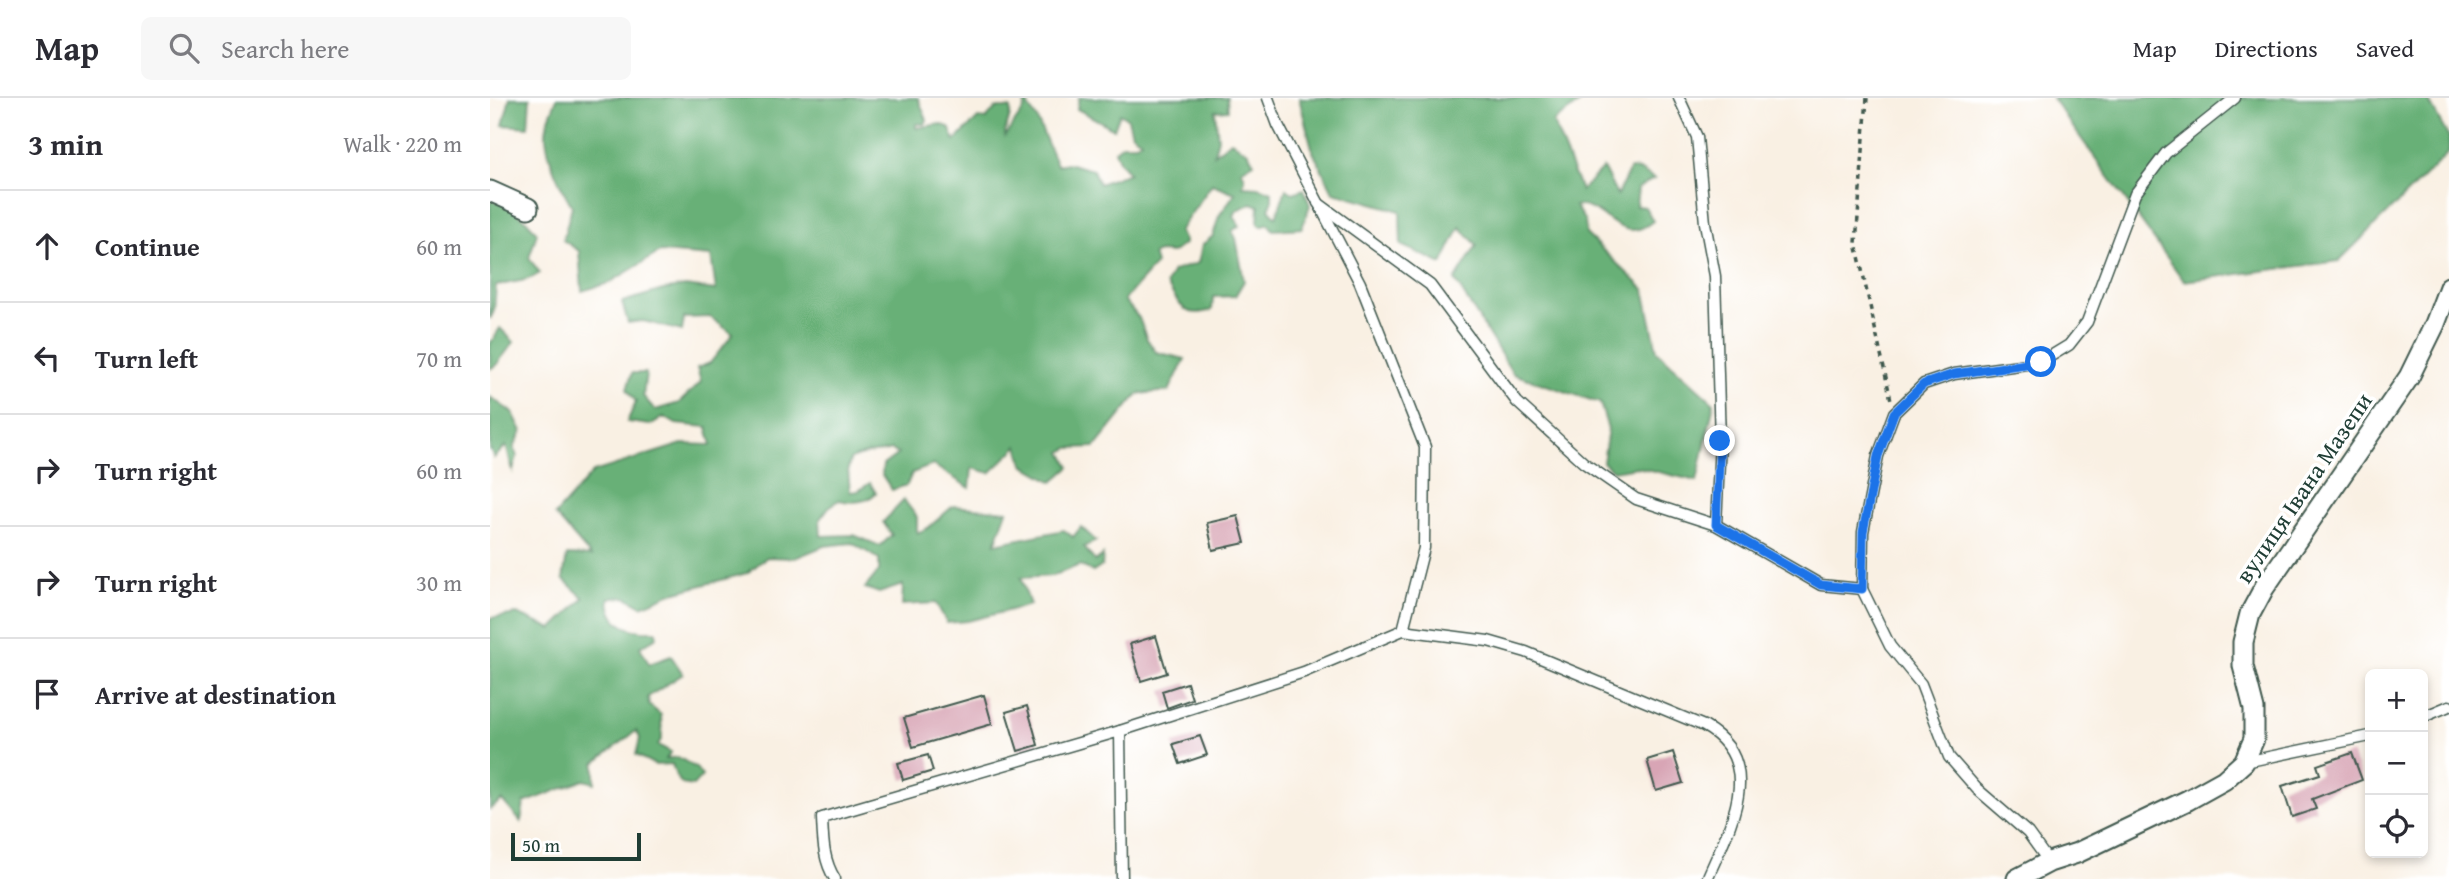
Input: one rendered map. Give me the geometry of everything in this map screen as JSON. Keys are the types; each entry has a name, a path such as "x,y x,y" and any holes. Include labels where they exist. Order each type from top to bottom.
{"street":[{"path":"490,191 528,208"},
{"name":"вулиця Івана Мазепи","path":"2244,762 2254,739 2254,709 2244,666 2243,642 2250,614 2264,588 2409,377 2435,324 2449,287"},
{"path":"2017,879 2188,800 2224,780 2244,762"}],"lane":[{"path":"1268,98 1278,125 1360,284 1425,447 1424,548 1403,630"},
{"path":"1679,98 1697,138 1705,223 1715,276 1720,441 1716,525"},
{"path":"2049,862 2028,833 1978,789 1949,757 1921,684 1890,646 1862,589 1863,532 1878,456 1894,413 1924,384 1954,374 2041,362 2069,345 2087,322 2135,194 2166,153 2235,98"},
{"path":"1318,203 1430,285 1517,402 1584,463 1636,499 1716,525 1821,585 1862,589"},
{"path":"835,879 828,869 822,818 1120,732 1304,672 1403,630 1488,641 1526,652 1717,733 1737,759 1739,774 1736,812 1707,879"},
{"path":"2428,715 2449,706"},
{"path":"1120,732 1122,879"},
{"path":"2244,762 2365,737"}],"path":[{"path":"1867,98 1856,243 1894,413"}],"green space":[{"path":"510,98 530,98 528,127 503,125"},
{"path":"557,98 918,98 927,120 925,124 916,124 916,128 940,124 949,127 955,141 978,118 986,119 996,108 1010,108 1005,136 1025,108 1024,98 1029,98 1028,106 1037,119 1057,165 1067,163 1093,170 1099,184 1129,173 1119,161 1115,150 1123,144 1136,144 1141,140 1132,134 1128,119 1120,113 1114,129 1077,109 1079,98 1227,98 1228,110 1215,111 1218,138 1214,154 1231,141 1247,151 1254,162 1241,170 1245,177 1243,186 1272,192 1269,209 1276,217 1286,189 1293,193 1304,189 1310,205 1302,228 1273,230 1268,223 1262,226 1258,223 1259,206 1252,203 1237,210 1234,216 1240,226 1232,231 1236,238 1244,281 1235,296 1213,297 1212,310 1189,312 1166,284 1173,271 1198,263 1202,245 1213,236 1219,216 1235,193 1212,184 1179,231 1185,243 1172,253 1153,254 1156,264 1124,300 1139,318 1147,339 1156,352 1185,359 1169,391 1138,394 1095,447 1069,448 1062,452 1070,467 1053,482 1024,465 1018,446 990,473 972,468 970,488 933,465 912,473 907,485 892,490 882,475 883,465 898,454 892,450 865,454 850,460 850,492 858,491 870,483 876,493 868,499 858,501 839,500 829,507 820,519 821,536 854,535 880,546 892,535 883,522 904,500 917,517 917,533 928,528 953,506 1007,511 995,544 1064,530 1073,537 1081,527 1096,541 1084,547 1095,561 1103,555 1102,566 1093,572 1080,565 1052,576 1021,578 1030,605 968,621 947,623 936,603 902,605 903,585 879,593 865,588 879,571 879,559 852,543 824,546 795,558 767,557 747,573 669,594 642,606 626,597 609,598 613,616 624,626 656,631 657,637 640,647 649,664 671,656 683,674 648,697 649,705 661,715 662,738 658,745 671,752 666,759 678,757 696,768 702,776 693,786 682,784 672,764 655,765 636,755 640,738 636,731 595,763 595,783 584,780 524,803 521,822 502,800 490,809 490,618 517,614 552,629 584,598 563,579 567,555 591,556 555,515 593,472 682,444 712,445 707,427 676,424 664,417 650,425 627,422 636,402 627,389 632,373 646,373 643,396 655,410 679,403 701,382 697,368 710,363 733,334 710,317 684,318 682,331 643,321 628,323 622,302 685,286 716,290 711,256 660,252 609,283 582,291 579,251 563,240 572,206 555,173 546,137 548,122"},
{"path":"1299,98 1578,98 1581,102 1553,122 1581,191 1603,168 1617,195 1630,169 1639,170 1654,179 1638,188 1636,206 1645,207 1653,221 1641,228 1622,228 1595,211 1575,206 1585,221 1586,234 1644,289 1657,351 1714,403 1697,481 1637,467 1613,471 1603,462 1608,429 1600,403 1513,374 1455,280 1477,245 1460,227 1442,264 1401,245 1400,211 1333,192 1313,152"},
{"path":"2052,98 2427,98 2449,138 2449,152 2339,261 2184,281"},
{"path":"490,200 517,212 537,233 529,258 540,273 524,280 496,286 494,311 490,319"},
{"path":"500,328 514,342 490,369 490,344"},
{"path":"490,397 513,413 522,431 514,447 517,456 513,471 506,446 494,458 490,449"}],"building":[{"path":"1238,516 1245,543 1213,550 1207,523"},
{"path":"1156,636 1167,673 1141,681 1130,644"},
{"path":"1187,683 1192,699 1167,708 1162,691"},
{"path":"984,695 992,724 913,747 904,718"},
{"path":"1027,706 1038,745 1018,751 1006,712"},
{"path":"1200,736 1207,755 1180,764 1173,744"},
{"path":"1673,752 1683,783 1656,791 1647,760"},
{"path":"2352,753 2362,780 2312,799 2316,809 2292,817 2282,786 2320,774 2317,765"},
{"path":"928,755 933,771 903,780 898,763"}],"route":[{"path":"1720,441 1716,525 1821,585 1862,589 1863,532 1878,456 1894,413 1924,384 1954,374 2041,362"}]}
